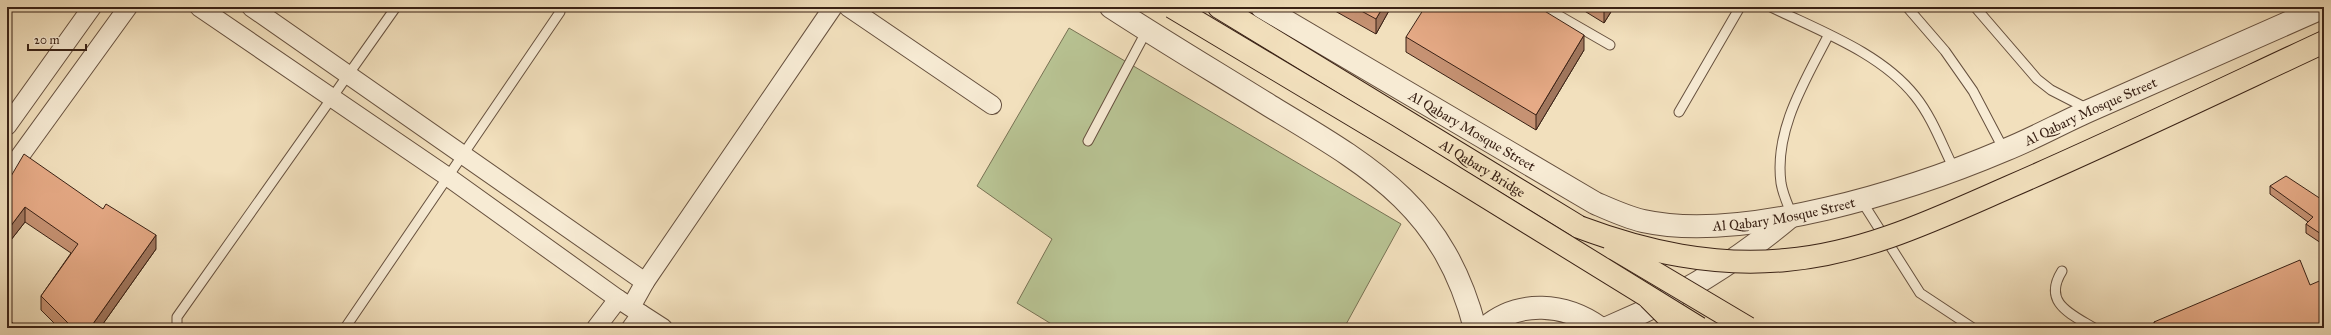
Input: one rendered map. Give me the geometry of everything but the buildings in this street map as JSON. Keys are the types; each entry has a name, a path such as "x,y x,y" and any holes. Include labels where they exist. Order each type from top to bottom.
{"main road":[{"name":"Al Qabary Bridge","path":"1172,7 1386,135 1698,328"},
{"name":"Al Qabary Bridge","path":"1219,7 1579,227 1748,328"},
{"path":"1579,227 1619,242 1659,253 1743,262 1785,260 1827,255 1868,245 1908,231 2070,161 2324,42"},
{"path":"1649,298 1679,328"}],"street":[{"path":"7,126 92,7"},
{"path":"7,174 128,7"},
{"path":"199,7 448,177 630,312 664,328"},
{"path":"251,7 645,282"},
{"path":"596,328 630,312 645,282 833,7"},
{"path":"848,7 992,105"},
{"path":"1111,7 1339,148 1387,182 1428,226 1444,252 1458,278 1475,328"},
{"name":"Al Qabary Mosque Street","path":"1262,7 1567,187 1618,213 1642,221 1697,225 1759,221 1792,215 1860,199 1954,169 2004,150 2090,110 2324,7"},
{"path":"1607,328 1666,302 1706,279 1736,260 1792,215"},
{"path":"1698,328 1706,279"},
{"path":"1485,328 1505,315 1521,309 1538,307 1573,312 1600,328"}],"lane":[{"path":"177,328 177,317 396,7"},
{"path":"345,328 560,12 560,7"},
{"path":"1544,7 1610,46"},
{"path":"1679,112 1740,7"},
{"path":"1771,7 1855,49 1881,65 1916,96 1954,169"},
{"path":"1907,7 1946,51 1973,91 2004,150"},
{"path":"1975,7 2037,79 2051,90 2090,110"},
{"path":"1088,140 1147,30"},
{"path":"1792,215 1784,197 1780,174 1788,116 1828,36"},
{"path":"1860,199 1920,293 1973,328"},
{"path":"2062,271 2056,290 2059,303 2063,309 2094,328"}],"green space":[{"path":"1069,28 1401,224 1344,328 1058,328 1017,303 1052,239 977,186"}]}
